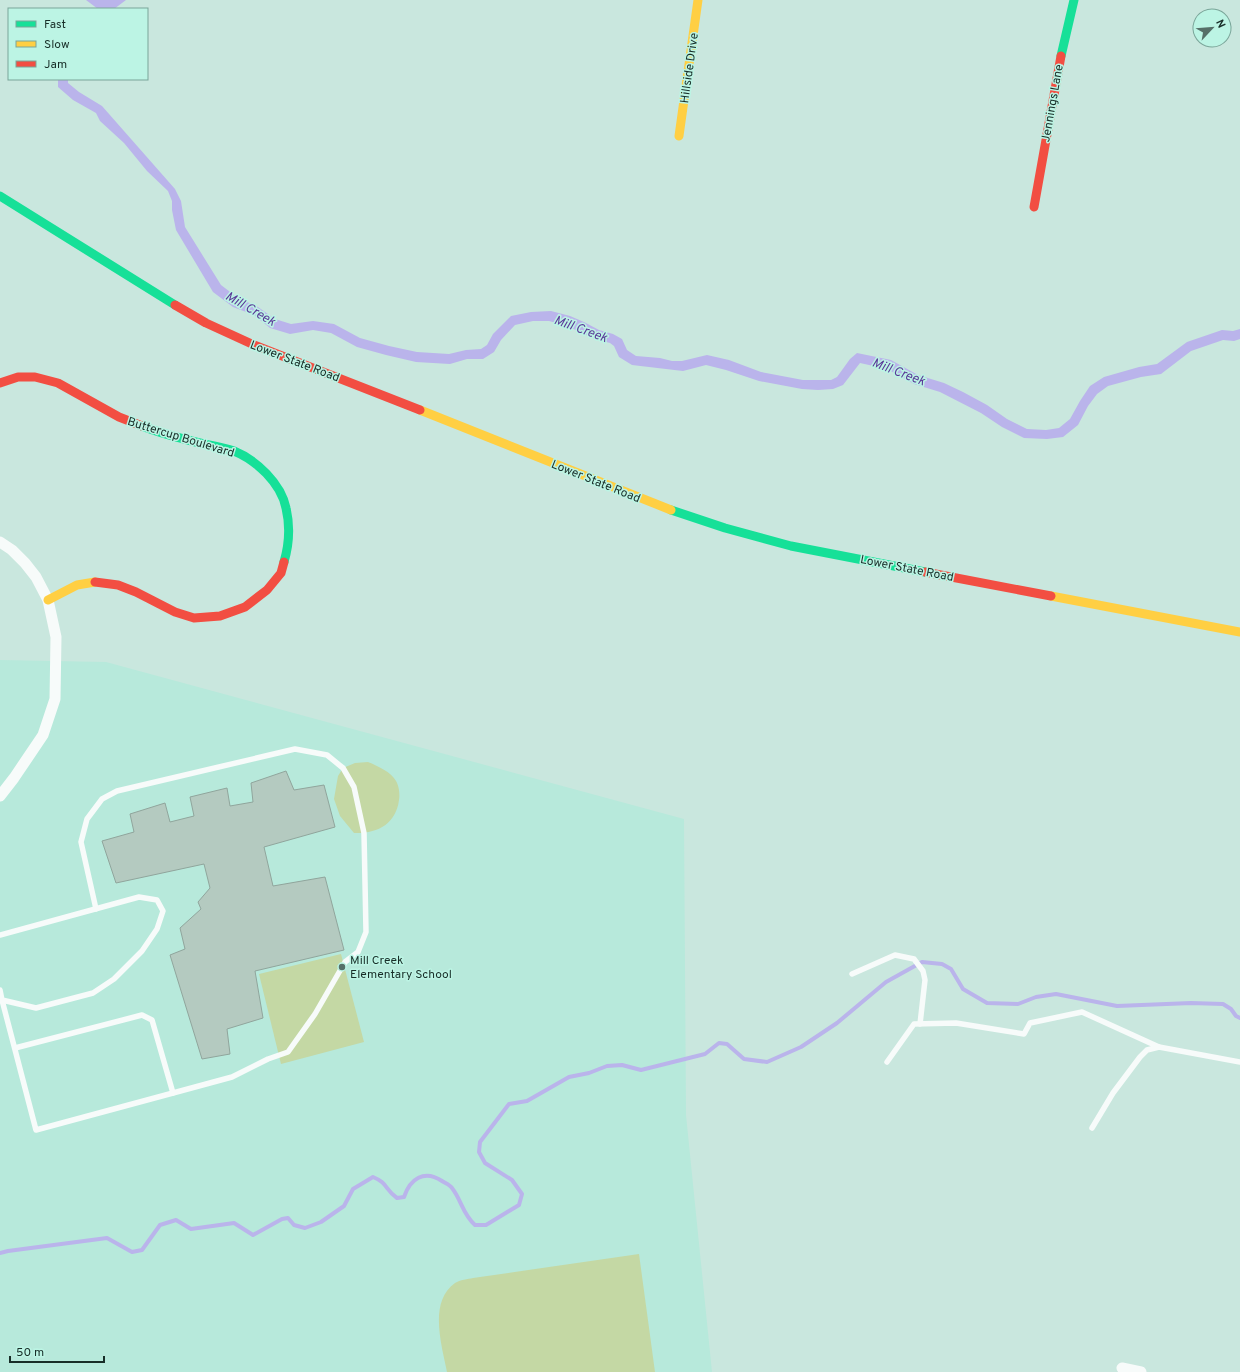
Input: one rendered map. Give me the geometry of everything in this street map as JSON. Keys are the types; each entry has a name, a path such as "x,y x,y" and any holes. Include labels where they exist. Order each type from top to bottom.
{"main road":[{"name":"Hillside Drive","path":"679,136 698,0"},
{"name":"Jennings Lane","path":"1034,207 1059,64 1074,0"},
{"name":"Lower State Road","path":"0,196 183,309 254,345 381,394 660,506 725,528 791,546 1240,632"},
{"name":"Buttercup Boulevard","path":"0,383 18,377 35,377 58,383 119,418 178,438 233,451 252,460 265,473 278,488 286,507 288,529 287,551 281,573 267,590 245,607 220,616 194,618 175,612 136,592 118,585 96,582 77,585 48,600"}],"street":[{"path":"0,542 12,550 36,577 48,600 56,638 55,699 43,735 0,796"},
{"path":"1122,1368 1141,1372"}],"lane":[{"path":"0,990 36,1130 232,1077 268,1059 288,1052 315,1014 345,962 358,952 366,932 364,833 354,787 343,768 327,755 294,749 117,790 102,799 87,819 81,842 96,909"},
{"path":"0,935 139,898 157,900 163,911 157,929 142,951 114,979 93,993 36,1008 2,1000"},
{"path":"852,974 895,955 914,959 923,971 925,980 920,1024"},
{"path":"887,1062 914,1024 956,1023 1024,1034 1030,1023 1082,1012 1159,1047 1240,1062"},
{"path":"15,1048 142,1015 152,1020 172,1093"},
{"path":"1092,1128 1113,1093 1140,1057 1147,1050 1159,1047"}],"shaded area":[{"name":"Mill Creek Elementary School","path":"0,660 106,662 684,819 686,1115 712,1372 0,1372"},
{"path":"368,762 376,765 394,778 399,788 399,800 394,815 384,826 370,832 354,833 340,816 334,799 338,776 343,768 355,763"},
{"path":"341,954 364,1042 281,1064 259,974"},
{"path":"639,1254 655,1372 447,1372 440,1337 439,1313 442,1301 447,1291 455,1283 473,1278"}],"water":[{"path":"86,0 126,0 115,8 97,8"},
{"name":"Mill Creek","path":"58,80 68,80 68,83 79,92 102,106 175,189 181,201 185,227 221,285 238,298 258,307 275,319 291,324 313,321 334,324 360,338 417,352 449,354 466,350 481,349 487,345 493,334 511,316 531,312 551,311 570,316 599,330 613,334 622,339 627,350 636,356 682,361 707,355 729,360 761,372 803,380 831,380 837,377 850,359 857,353 891,360 918,375 944,383 963,392 987,405 1007,419 1027,429 1046,430 1059,428 1070,419 1090,386 1104,377 1139,367 1157,364 1187,342 1222,330 1233,331 1240,329 1240,339 1234,341 1223,340 1191,351 1161,374 1141,377 1108,386 1097,394 1088,406 1078,425 1063,437 1047,439 1024,438 1002,427 981,413 940,392 914,384 887,369 860,363 843,385 833,389 818,390 802,389 759,381 706,365 683,371 632,365 619,357 614,346 610,343 595,339 567,326 549,321 533,321 515,325 501,340 494,352 483,359 467,359 450,364 416,362 357,347 331,333 313,330 290,334 270,328 254,315 233,307 213,292 176,230 172,210 172,201 168,191 147,171 124,143 100,121 96,113 73,100 58,87"}],"building":[{"name":"Mill Creek Elementary School","path":"286,771 294,790 324,785 335,827 264,847 273,886 325,877 344,950 255,971 263,1018 227,1029 230,1054 202,1059 170,955 185,949 180,928 201,909 198,902 210,888 204,864 116,883 102,841 134,832 130,814 165,803 170,822 194,816 190,797 227,788 230,806 253,802 251,783"}],"waterway":[{"path":"0,1253 107,1238 132,1252 142,1250 160,1225 176,1220 191,1229 234,1223 253,1235 282,1219 288,1218 294,1225 305,1228 321,1222 344,1206 353,1189 373,1177 384,1184 397,1198 404,1197 410,1185 418,1178 424,1176 435,1178 451,1187 467,1216 475,1225 486,1225 519,1205 522,1194 512,1180 485,1163 479,1152 480,1142 509,1104 527,1101 569,1077 589,1073 607,1066 622,1065 641,1070 705,1054 719,1043 727,1044 744,1059 767,1062 801,1047 837,1023 886,982 922,962 942,964 951,969 963,989 987,1003 1018,1004 1036,997 1056,994 1117,1006 1191,1003 1223,1004 1231,1009 1236,1016 1240,1018"}],"traffic: fast":[{"path":"1061,56 1074,0"},
{"path":"0,196 175,305"},
{"path":"142,426 173,436 234,451 259,466 279,490 286,508 288,535 284,562"},
{"path":"671,510 725,528 791,546 925,572"}],"traffic: slow":[{"path":"679,136 698,0"},
{"path":"420,410 671,510"},
{"path":"48,600 77,585 95,582"},
{"path":"1051,596 1240,632"}],"traffic: jam":[{"path":"1034,207 1061,56"},
{"path":"175,305 206,323 254,345 420,410"},
{"path":"0,383 18,377 35,377 58,383 119,417 142,426"},
{"path":"95,582 118,585 136,592 175,612 194,618 220,616 245,607 267,590 281,573 284,562"},
{"path":"925,572 1051,596"}],"place":[{"name":"Mill Creek Elementary School","path":"342,967"}]}
